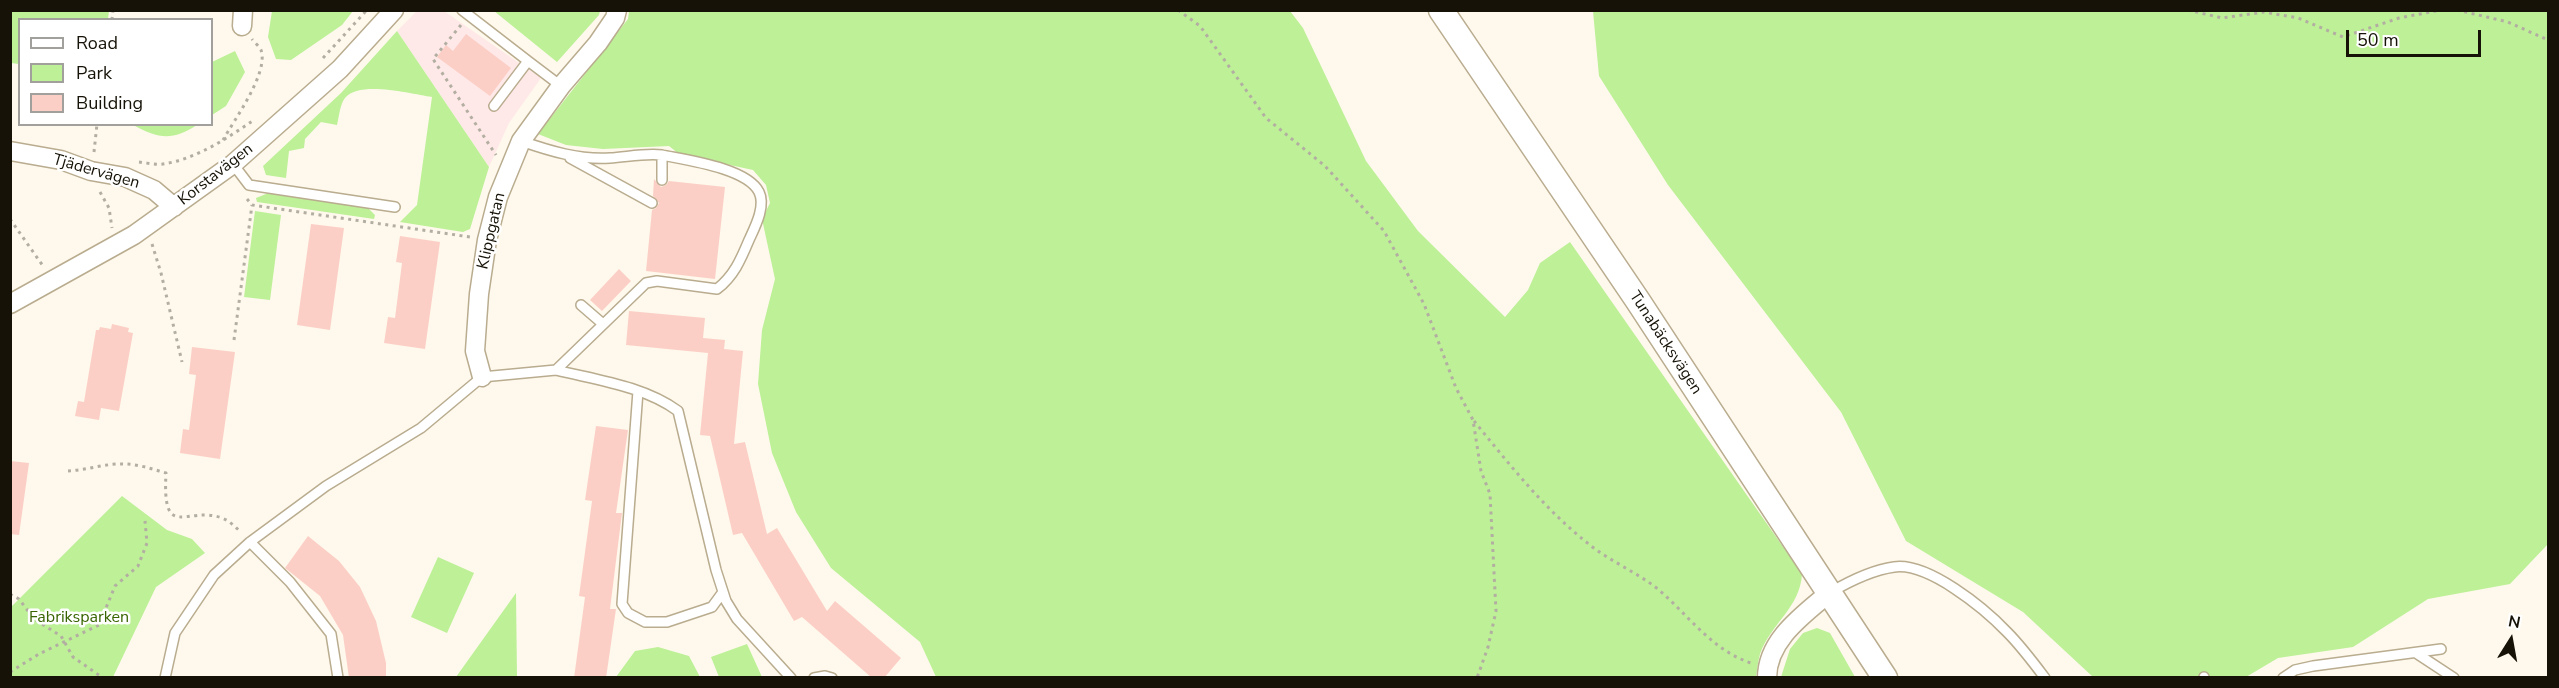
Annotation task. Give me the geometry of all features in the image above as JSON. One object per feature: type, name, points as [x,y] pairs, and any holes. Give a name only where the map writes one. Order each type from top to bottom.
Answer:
[{"type":"street","name":"Korstavägen","points":[[10,304],[134,235],[233,164],[339,69],[394,10]]},
{"type":"street","name":"Klippgatan","points":[[482,377],[475,351],[479,294],[498,197],[521,141],[561,86],[598,43],[615,18],[617,10]]},
{"type":"street","name":"Tunabäcksvägen","points":[[1441,10],[1638,301],[1885,678]]},
{"type":"street","name":"Tjädervägen","points":[[10,151],[61,160],[91,171],[125,177],[154,190],[174,207]]},
{"type":"street","points":[[1767,673],[1777,644],[1794,623],[1829,593]]},
{"type":"lane","points":[[465,13],[561,86]]},
{"type":"lane","points":[[494,106],[528,61]]},
{"type":"lane","points":[[521,141],[565,155],[652,203]]},
{"type":"lane","points":[[556,370],[646,283],[657,281],[717,289],[729,280],[758,221],[760,193],[749,180],[728,171],[678,158],[653,154],[608,159],[565,155]]},
{"type":"lane","points":[[662,155],[662,180]]},
{"type":"lane","points":[[233,164],[249,185],[395,207]]},
{"type":"lane","points":[[580,305],[603,324]]},
{"type":"lane","points":[[165,678],[174,633],[214,575],[250,542],[326,486],[421,428],[482,377],[556,370],[638,391],[663,400],[678,411],[713,560],[723,592],[737,619],[793,677]]},
{"type":"lane","points":[[638,391],[622,604],[628,613],[645,622],[666,622],[712,607],[723,592]]},
{"type":"lane","points":[[250,542],[290,582],[331,634],[338,678]]},
{"type":"lane","points":[[1829,593],[1851,581],[1895,566],[1915,568],[1936,577],[2006,631],[2045,678]]},
{"type":"lane","points":[[2283,678],[2295,670],[2313,666],[2441,649]]},
{"type":"lane","points":[[2416,653],[2454,678]]},
{"type":"lane","points":[[814,678],[825,676],[832,678]]},
{"type":"path","points":[[321,60],[367,10]]},
{"type":"path","points":[[1178,10],[1200,26],[1266,118],[1325,166],[1384,231],[1424,304],[1456,388],[1473,420],[1535,495],[1583,540],[1644,578],[1726,651],[1767,673]]},
{"type":"path","points":[[2188,10],[2222,18],[2264,12],[2298,18],[2343,37],[2399,18],[2441,10]]},
{"type":"path","points":[[2457,10],[2508,22],[2548,40]]},
{"type":"path","points":[[465,13],[434,58],[498,160]]},
{"type":"path","points":[[222,141],[257,81],[261,62],[261,50],[243,18]]},
{"type":"path","points":[[139,162],[162,165],[222,141],[257,117]]},
{"type":"path","points":[[98,126],[90,184],[101,192],[109,208],[112,224],[110,233]]},
{"type":"path","points":[[234,340],[252,205],[488,240]]},
{"type":"path","points":[[10,219],[51,280]]},
{"type":"path","points":[[153,246],[182,362]]},
{"type":"path","points":[[1473,420],[1481,471],[1490,494],[1496,611],[1488,646],[1477,678]]},
{"type":"path","points":[[68,471],[123,464],[166,473],[166,506],[172,513],[180,518],[216,517],[232,524]]},
{"type":"path","points":[[10,672],[21,668],[39,654],[99,625],[115,586],[138,566],[147,543],[145,521]]},
{"type":"path","points":[[10,594],[19,599],[34,620],[62,636],[73,657],[103,678]]},
{"type":"shaded area","points":[[417,11],[444,11],[541,78],[509,123],[489,167],[397,31]]},
{"type":"green space","points":[[11,10],[109,10],[108,18],[18,18],[18,64],[11,63]]},
{"type":"green space","points":[[272,10],[353,11],[342,25],[291,60],[276,59],[268,37]]},
{"type":"green space","points":[[494,11],[600,11],[599,15],[557,62]]},
{"type":"green space","points":[[629,11],[1290,11],[1303,28],[1366,161],[1418,231],[1505,317],[1528,290],[1540,263],[1570,242],[1802,574],[1800,586],[1791,606],[1771,633],[1760,654],[1756,677],[936,677],[920,642],[831,568],[796,512],[772,453],[758,384],[762,330],[775,279],[762,219],[770,203],[766,185],[753,170],[679,154],[669,146],[603,149],[566,145],[538,134],[628,19]]},
{"type":"green space","points":[[1593,11],[2548,11],[2548,544],[2510,584],[2428,599],[2353,647],[2278,658],[2246,677],[2093,677],[2023,612],[1906,541],[1841,412],[1668,185],[1599,76]]},
{"type":"green space","points":[[397,31],[489,167],[470,229],[463,232],[400,222],[417,205],[432,97],[373,89],[352,93],[343,101],[337,125],[321,122],[305,139],[304,148],[289,151],[286,178],[266,175],[263,166],[341,93]]},
{"type":"green space","points":[[235,51],[245,72],[226,106],[213,114],[213,62]]},
{"type":"green space","points":[[135,126],[195,126],[173,136],[150,133]]},
{"type":"green space","points":[[271,192],[368,208],[375,215],[374,219],[257,202],[256,198]]},
{"type":"green space","points":[[255,211],[281,215],[270,300],[244,297]]},
{"type":"green space","name":"Fabriksparken","points":[[122,496],[167,530],[192,539],[205,553],[156,587],[113,677],[11,677],[11,607]]},
{"type":"green space","points":[[438,557],[474,573],[447,633],[411,617]]},
{"type":"green space","points":[[516,593],[517,677],[456,677]]},
{"type":"green space","points":[[1817,628],[1830,633],[1855,677],[1781,677],[1790,649],[1803,633]]},
{"type":"green space","points":[[747,644],[762,677],[719,677],[711,657]]},
{"type":"green space","points":[[658,647],[689,656],[700,677],[616,677],[635,651]]},
{"type":"building","points":[[466,34],[511,68],[490,96],[437,57],[446,45],[453,51]]},
{"type":"building","points":[[654,179],[661,187],[669,181],[725,187],[715,279],[646,271],[652,210],[659,203],[653,196]]},
{"type":"building","points":[[311,224],[344,228],[330,330],[297,325]]},
{"type":"building","points":[[400,236],[440,242],[425,349],[384,343],[388,317],[395,318],[402,263],[396,262]]},
{"type":"building","points":[[619,269],[631,281],[602,311],[590,300]]},
{"type":"building","points":[[629,311],[705,318],[703,338],[725,340],[724,349],[743,351],[734,444],[745,442],[767,534],[777,528],[827,611],[835,601],[901,658],[884,678],[872,678],[802,617],[794,621],[742,533],[733,535],[710,436],[700,435],[708,353],[626,345]]},
{"type":"building","points":[[112,324],[129,328],[128,332],[133,333],[119,411],[101,408],[99,420],[75,416],[78,401],[84,402],[96,330],[100,327],[111,329]]},
{"type":"building","points":[[192,347],[235,352],[220,459],[180,453],[183,429],[189,430],[196,375],[189,374]]},
{"type":"building","points":[[596,426],[628,430],[616,513],[622,513],[610,609],[616,609],[606,678],[574,678],[585,597],[579,596],[592,501],[585,500]]},
{"type":"building","points":[[10,461],[29,463],[19,535],[10,534]]},
{"type":"building","points":[[308,536],[339,561],[360,587],[376,621],[386,663],[386,678],[349,678],[343,635],[320,596],[285,568]]}]
